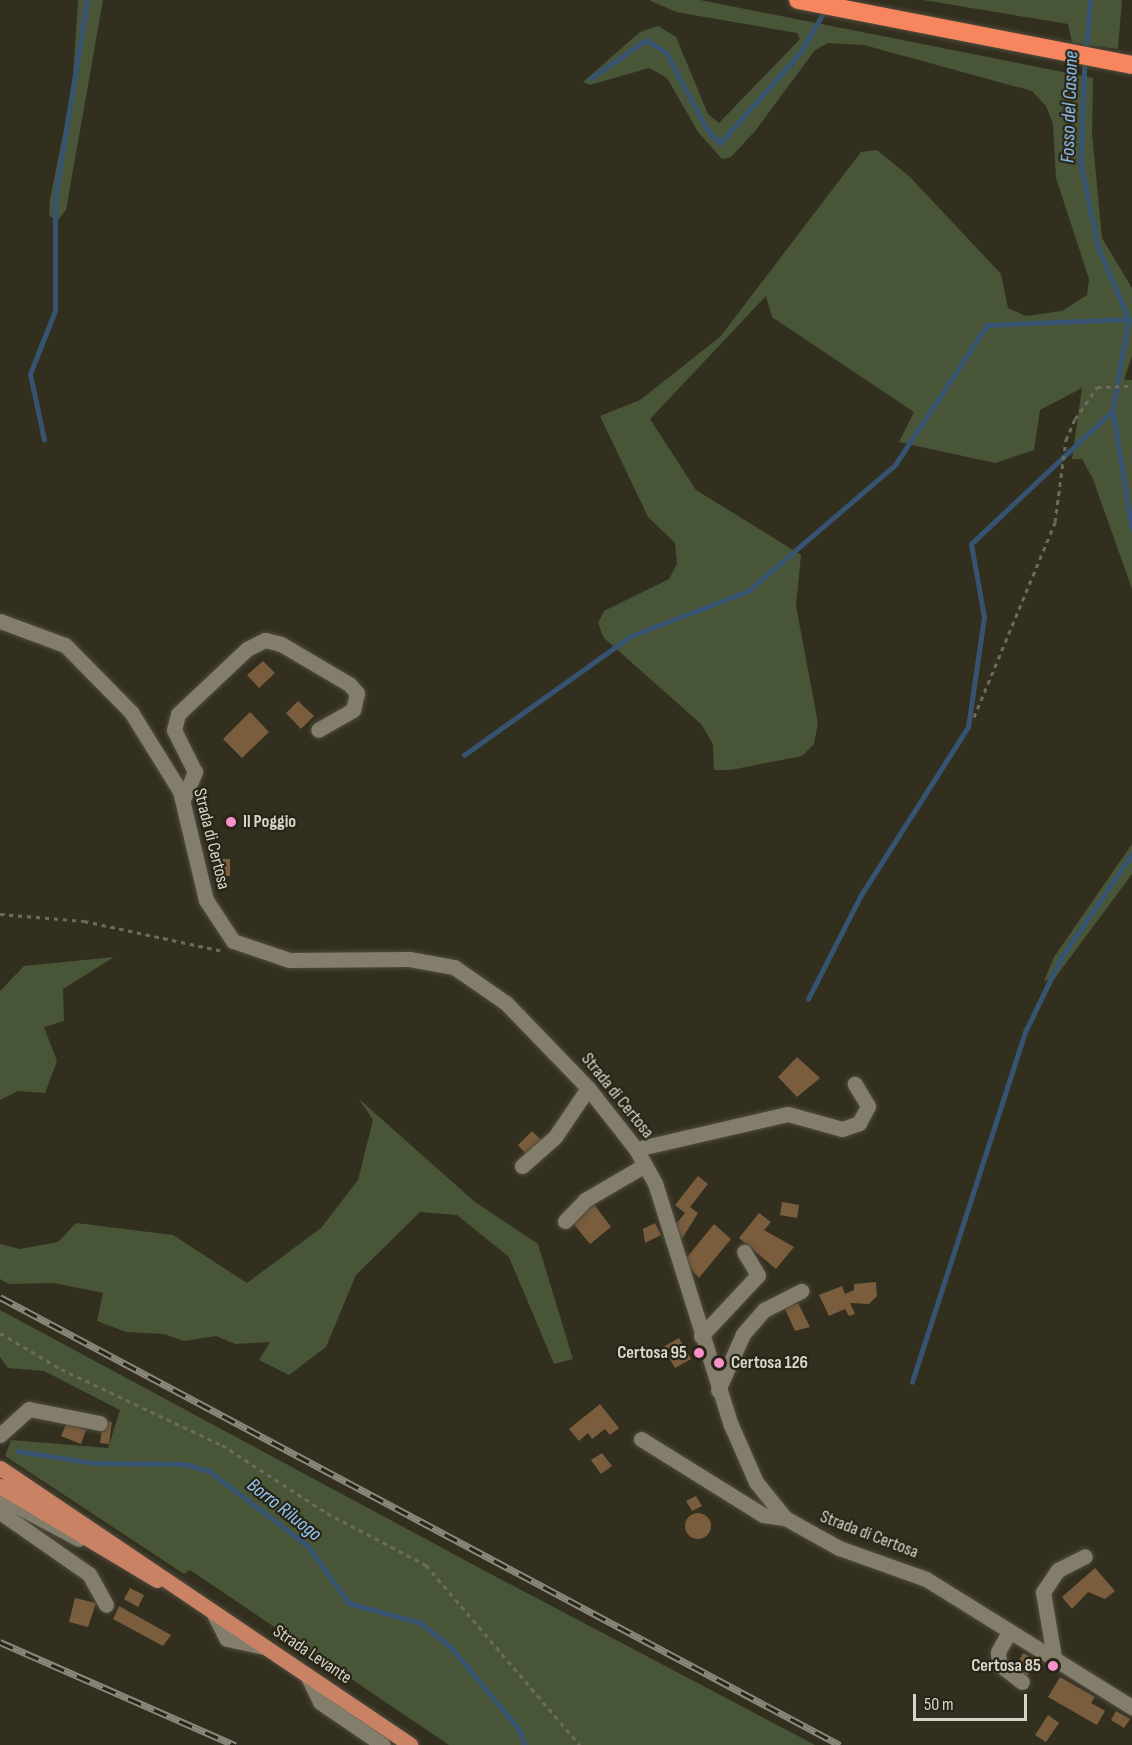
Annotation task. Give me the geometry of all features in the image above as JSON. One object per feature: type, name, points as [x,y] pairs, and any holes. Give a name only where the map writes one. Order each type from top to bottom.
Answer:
[{"type":"highway","points":[[798,0],[1132,65]]},
{"type":"main road","name":"Strada Levante","points":[[0,1468],[410,1745]]},
{"type":"main road","name":"Strada Levante","points":[[0,1486],[82,1540],[192,1598]]},
{"type":"street","name":"Strada di Certosa","points":[[0,621],[56,639],[84,659],[131,712],[183,799],[212,914],[233,941],[253,952],[304,962],[409,959],[454,968],[506,1003],[588,1088],[636,1149],[662,1201],[718,1390],[756,1482],[785,1518],[839,1548],[926,1579],[1132,1707]]},
{"type":"street","points":[[183,799],[195,772],[174,730],[178,714],[247,650],[265,640],[281,644],[349,684],[357,693],[353,710],[318,730]]},
{"type":"street","points":[[636,1149],[788,1114],[842,1129],[859,1123],[868,1106],[855,1084]]},
{"type":"street","points":[[522,1166],[555,1137],[588,1088]]},
{"type":"street","points":[[565,1221],[585,1200],[645,1165]]},
{"type":"street","points":[[701,1336],[758,1275],[744,1252]]},
{"type":"street","points":[[718,1390],[742,1334],[764,1310],[801,1291]]},
{"type":"street","points":[[1,1432],[29,1408],[100,1423]]},
{"type":"street","points":[[641,1439],[763,1515],[785,1518]]},
{"type":"street","points":[[0,1497],[82,1540]]},
{"type":"street","points":[[0,1512],[89,1574],[106,1605]]},
{"type":"street","points":[[1054,1658],[1043,1592],[1058,1569],[1086,1556]]},
{"type":"street","points":[[1009,1632],[998,1652],[999,1665],[1022,1682]]},
{"type":"street","points":[[307,1675],[320,1702],[383,1745]]},
{"type":"path","points":[[974,717],[1055,522],[1066,440],[1075,419],[1097,387],[1132,386]]},
{"type":"path","points":[[0,914],[84,921],[239,955],[253,952]]},
{"type":"path","points":[[0,1333],[62,1369],[222,1445],[327,1513],[426,1565],[580,1745]]},
{"type":"green space","points":[[78,0],[103,0],[66,210],[58,220],[49,216],[50,199],[72,90]]},
{"type":"green space","points":[[649,0],[700,0],[1093,78],[1092,133],[1102,238],[1132,288],[1132,356],[1124,380],[1132,380],[1132,589],[1093,479],[1082,459],[1072,459],[1082,388],[1040,410],[1034,450],[995,463],[899,442],[914,412],[772,317],[766,296],[650,419],[696,490],[801,555],[796,606],[818,723],[814,744],[802,756],[730,770],[714,770],[713,744],[701,724],[604,638],[598,623],[604,611],[669,579],[677,564],[675,543],[648,517],[600,416],[640,400],[720,337],[861,152],[877,150],[910,177],[1001,274],[1008,308],[1026,316],[1062,311],[1087,295],[1089,279],[1056,178],[1053,124],[1046,106],[1032,91],[864,45],[828,43],[815,50],[756,130],[731,157],[722,159],[698,132],[667,78],[649,68],[590,85],[583,82],[640,32],[658,26],[676,37],[708,114],[719,123],[800,39],[797,33],[676,12]]},
{"type":"green space","points":[[923,0],[1122,0],[1118,49],[1072,43],[1068,24]]},
{"type":"green space","points":[[1132,844],[1132,874],[1055,978],[1044,981],[1054,957]]},
{"type":"green space","points":[[114,957],[63,989],[64,1021],[44,1027],[57,1061],[45,1093],[18,1091],[0,1100],[0,991],[24,966]]},
{"type":"green space","points":[[359,1099],[475,1202],[538,1244],[573,1359],[554,1364],[509,1257],[457,1215],[420,1212],[356,1275],[326,1347],[289,1375],[259,1360],[270,1342],[235,1344],[216,1336],[184,1341],[164,1334],[126,1332],[97,1321],[103,1293],[54,1283],[9,1284],[0,1279],[0,1244],[20,1249],[58,1242],[76,1223],[173,1235],[247,1283],[321,1228],[358,1180],[373,1120]]},
{"type":"green space","points":[[0,1310],[487,1572],[815,1745],[449,1745],[190,1570],[184,1574],[5,1456],[11,1440],[108,1448],[120,1410],[44,1371],[8,1368],[0,1357]]},
{"type":"building","points":[[263,661],[275,673],[259,688],[247,675]]},
{"type":"building","points":[[298,701],[314,716],[301,729],[286,713]]},
{"type":"building","points":[[250,712],[269,732],[242,758],[223,739]]},
{"type":"building","points":[[214,859],[230,859],[230,876],[215,876]]},
{"type":"building","points":[[797,1057],[820,1078],[797,1097],[778,1077]]},
{"type":"building","points":[[532,1131],[541,1140],[526,1154],[518,1145]]},
{"type":"building","points":[[698,1176],[708,1184],[690,1207],[698,1213],[680,1242],[676,1224],[685,1213],[675,1205]]},
{"type":"building","points":[[782,1202],[799,1205],[797,1218],[780,1215]]},
{"type":"building","points":[[593,1203],[611,1227],[590,1244],[571,1221]]},
{"type":"building","points":[[759,1213],[771,1222],[764,1230],[794,1247],[776,1269],[739,1238]]},
{"type":"building","points":[[655,1223],[661,1235],[645,1243],[643,1229]]},
{"type":"building","points":[[714,1224],[731,1239],[699,1278],[684,1261]]},
{"type":"building","points":[[876,1282],[877,1296],[869,1304],[850,1303],[855,1314],[849,1316],[845,1309],[829,1316],[819,1295],[842,1286],[845,1294],[854,1290],[854,1284]]},
{"type":"building","points":[[798,1303],[810,1327],[795,1331],[785,1309]]},
{"type":"building","points":[[679,1338],[691,1359],[675,1368],[663,1347]]},
{"type":"building","points":[[600,1404],[619,1428],[610,1435],[605,1429],[592,1439],[588,1433],[579,1441],[569,1429]]},
{"type":"building","points":[[103,1421],[112,1422],[109,1444],[100,1443]]},
{"type":"building","points":[[67,1422],[86,1430],[81,1444],[61,1436]]},
{"type":"building","points":[[602,1453],[612,1466],[601,1474],[591,1460]]},
{"type":"building","points":[[696,1496],[702,1506],[692,1511],[686,1501]]},
{"type":"building","points":[[698,1513],[707,1517],[711,1526],[707,1535],[698,1539],[689,1535],[685,1526],[689,1517]]},
{"type":"building","points":[[1095,1568],[1115,1591],[1105,1599],[1088,1592],[1072,1609],[1062,1597]]},
{"type":"building","points":[[130,1588],[144,1595],[138,1607],[124,1599]]},
{"type":"building","points":[[75,1598],[96,1603],[88,1627],[69,1622]]},
{"type":"building","points":[[119,1606],[171,1635],[163,1646],[113,1619]]},
{"type":"building","points":[[1023,1653],[1036,1660],[1026,1679],[1013,1672]]},
{"type":"building","points":[[1060,1677],[1095,1697],[1091,1703],[1105,1711],[1097,1725],[1048,1697]]},
{"type":"building","points":[[1116,1711],[1130,1719],[1124,1728],[1111,1720]]},
{"type":"building","points":[[1048,1715],[1059,1723],[1046,1742],[1035,1735]]},
{"type":"waterway","points":[[44,440],[30,374],[55,311],[55,198],[87,0]]},
{"type":"waterway","name":"Fosso del Casone","points":[[1086,52],[1090,0]]},
{"type":"waterway","points":[[591,78],[646,40],[666,52],[707,129],[720,143],[800,53],[825,10]]},
{"type":"waterway","name":"Fosso del Casone","points":[[1085,60],[1081,163],[1098,246],[1129,319],[1113,410],[1132,529]]},
{"type":"waterway","points":[[464,755],[631,636],[748,591],[895,465],[987,325],[1129,319]]},
{"type":"waterway","points":[[808,999],[861,895],[968,727],[984,617],[971,544],[1113,410]]},
{"type":"waterway","points":[[912,1382],[1026,1030],[1061,958],[1132,854]]},
{"type":"waterway","name":"Borro Riluogo","points":[[18,1451],[94,1463],[185,1464],[209,1471],[308,1546],[349,1603],[421,1623],[451,1647],[520,1730],[525,1745]]},
{"type":"railway","points":[[0,1297],[840,1745]]},
{"type":"railway","points":[[0,1642],[235,1745]]},
{"type":"place","name":"Il Poggio","points":[[231,822]]},
{"type":"place","name":"Certosa 95","points":[[699,1353]]},
{"type":"place","name":"Certosa 126","points":[[719,1363]]},
{"type":"place","name":"Certosa 85","points":[[1053,1666]]}]
